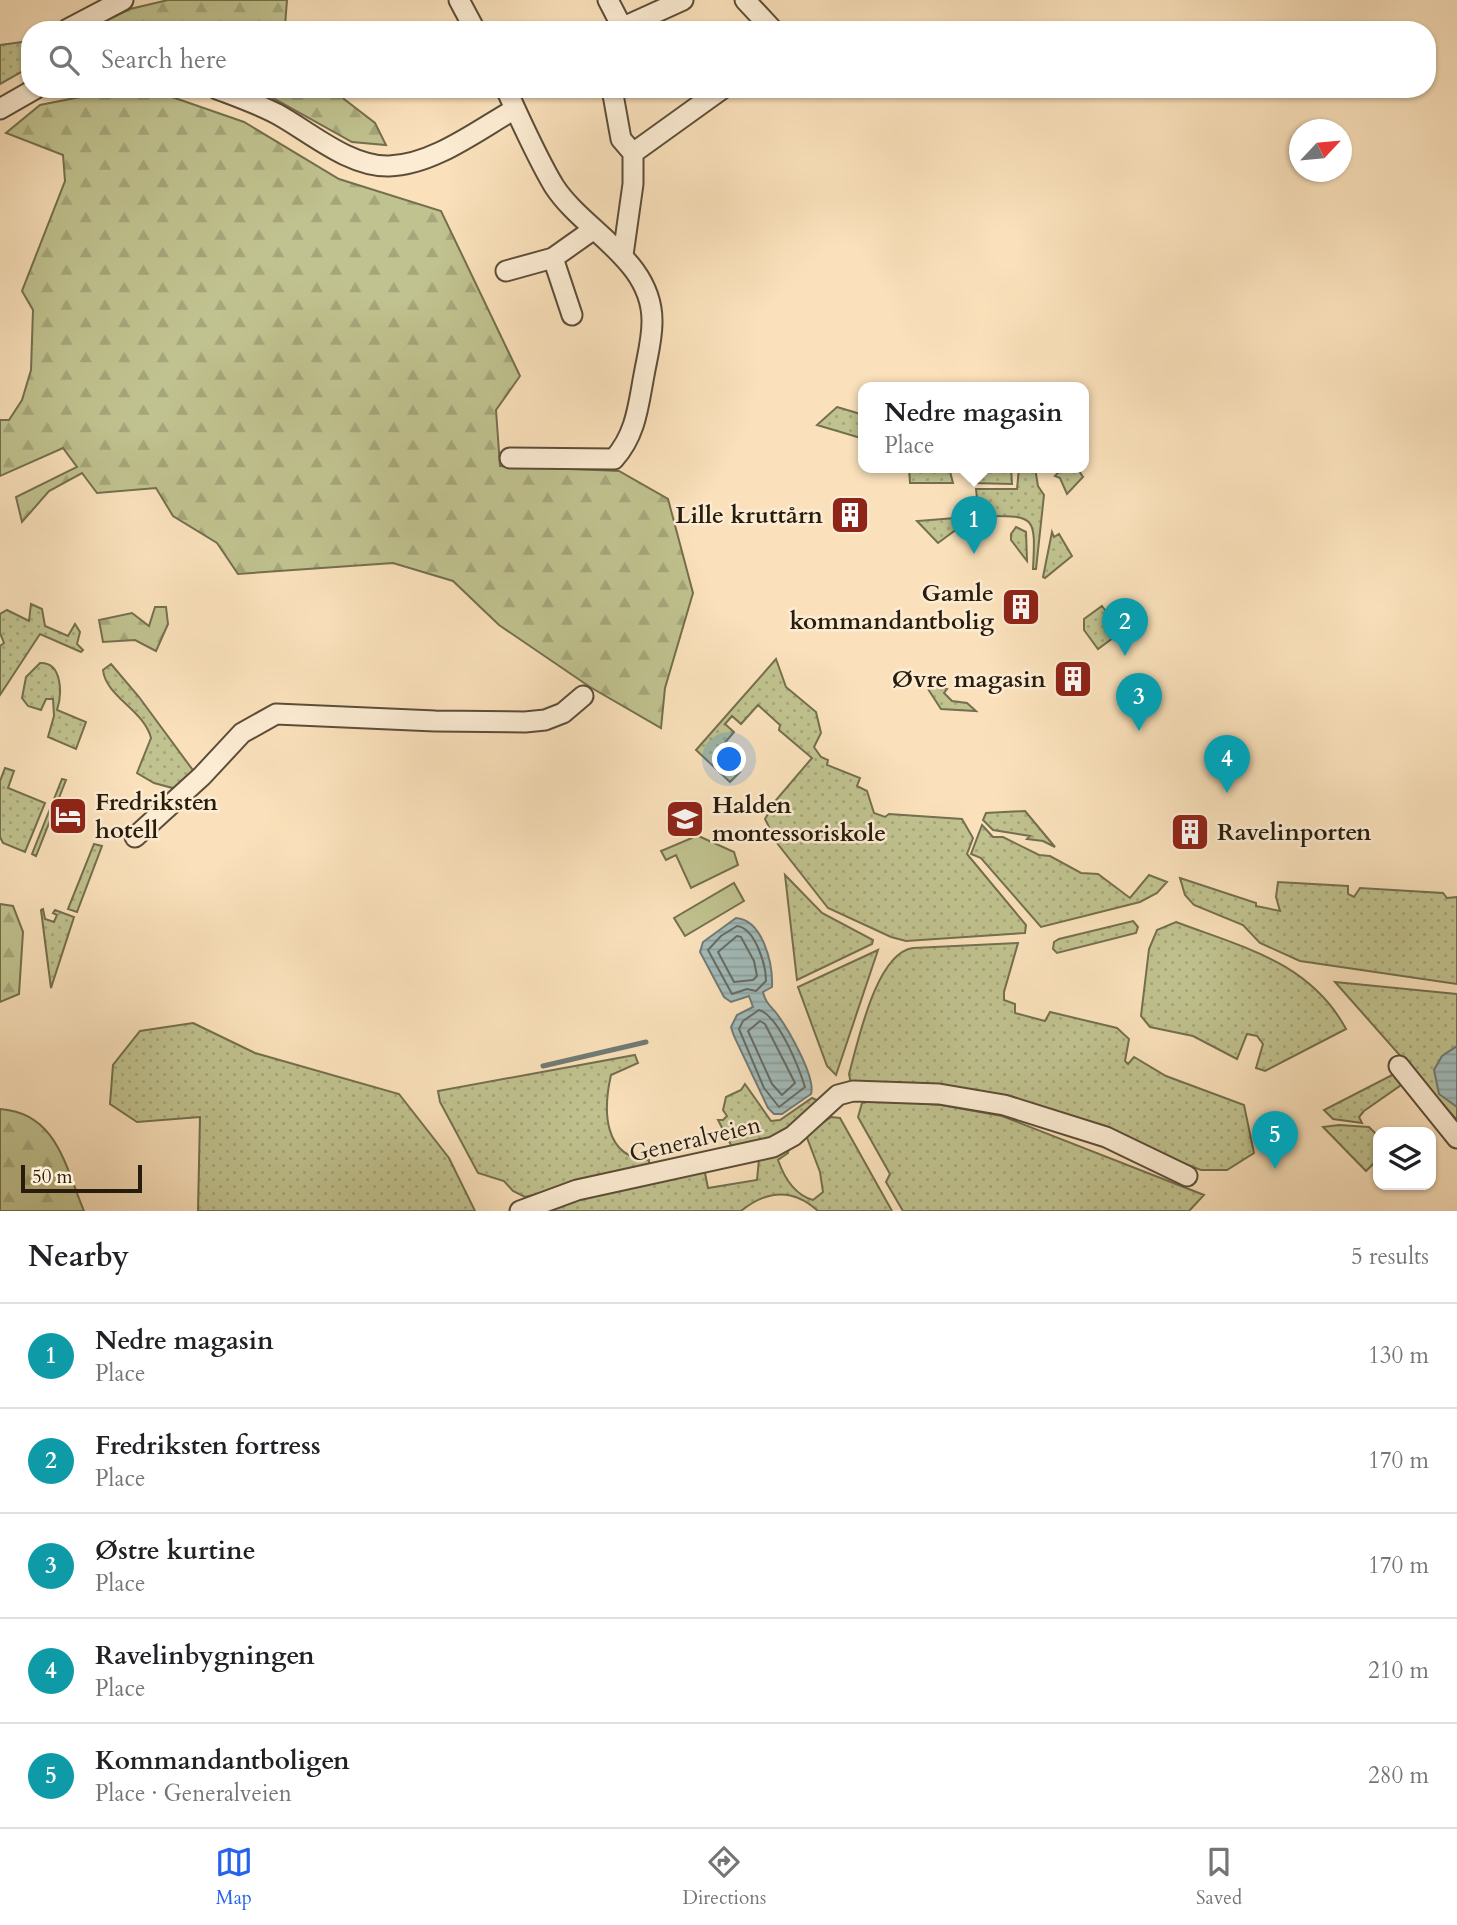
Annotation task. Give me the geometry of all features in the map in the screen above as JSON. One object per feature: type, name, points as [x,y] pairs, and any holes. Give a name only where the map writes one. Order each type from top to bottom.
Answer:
[{"type":"street","points":[[83,21],[123,0]]},
{"type":"street","points":[[459,0],[470,21]]},
{"type":"street","points":[[608,0],[617,21]]},
{"type":"street","points":[[636,21],[683,0]]},
{"type":"street","points":[[745,0],[765,21]]},
{"type":"street","points":[[0,108],[21,97]]},
{"type":"street","points":[[241,98],[365,162],[388,166],[413,161],[439,151],[515,108]]},
{"type":"street","points":[[510,98],[555,186],[638,275],[653,320],[636,422],[629,442],[614,459],[510,458]]},
{"type":"street","points":[[614,98],[621,139],[633,153],[633,184],[622,255]]},
{"type":"street","points":[[633,153],[709,98]]},
{"type":"street","points":[[506,271],[553,258],[594,229]]},
{"type":"street","points":[[553,258],[572,315]]},
{"type":"street","points":[[135,837],[202,776],[242,733],[276,714],[435,722],[525,722],[545,720],[563,713],[583,696]]},
{"type":"street","points":[[1399,1066],[1457,1138]]},
{"type":"street","name":"Generalveien","points":[[520,1211],[577,1189],[773,1147],[793,1136],[838,1095],[853,1091],[939,1094],[1004,1105],[1106,1137],[1187,1176]]},
{"type":"green space","points":[[168,0],[287,0],[285,21],[105,21],[130,9]]},
{"type":"green space","points":[[21,42],[21,72],[0,84],[0,45]]},
{"type":"green space","points":[[75,98],[175,98],[244,122],[339,179],[441,211],[520,376],[496,410],[500,466],[619,471],[668,499],[693,593],[665,688],[661,728],[590,687],[499,625],[453,581],[393,563],[238,574],[217,543],[173,516],[156,488],[97,493],[82,473],[49,491],[22,522],[16,497],[77,467],[63,448],[0,476],[0,420],[9,420],[22,400],[31,370],[33,310],[22,291],[65,181],[63,155],[6,133],[40,105]]},
{"type":"green space","points":[[273,98],[343,98],[375,123],[386,145],[352,142]]},
{"type":"green space","points":[[837,407],[858,413],[858,437],[817,425]]},
{"type":"green space","points":[[909,473],[950,473],[953,483],[910,483]]},
{"type":"green space","points":[[968,473],[1011,473],[1012,484],[971,483]]},
{"type":"green space","points":[[1019,473],[1036,473],[1038,486],[1044,495],[1036,569],[1033,569],[1034,537],[1028,521],[1011,516],[979,516],[976,489],[1017,489]]},
{"type":"green space","points":[[1058,473],[1080,473],[1083,477],[1067,494],[1060,478],[1055,476]]},
{"type":"green space","points":[[955,518],[961,526],[938,543],[917,521]]},
{"type":"green space","points":[[1016,527],[1026,532],[1027,561],[1011,540],[1011,534]]},
{"type":"green space","points":[[1052,532],[1054,537],[1059,534],[1072,556],[1045,578],[1043,577]]},
{"type":"green space","points":[[31,604],[42,609],[45,626],[68,636],[75,624],[80,632],[77,644],[83,650],[81,652],[40,634],[0,695],[0,646],[4,643],[0,633],[0,614],[7,610],[29,621]]},
{"type":"green space","points":[[1102,606],[1121,632],[1098,649],[1084,630],[1084,619]]},
{"type":"green space","points":[[155,607],[166,607],[168,624],[156,651],[135,640],[103,642],[99,620],[132,613],[149,626]]},
{"type":"green space","points":[[776,659],[786,687],[816,712],[821,733],[814,747],[821,757],[828,760],[827,765],[860,778],[857,786],[867,791],[874,813],[885,817],[889,814],[962,819],[973,838],[967,854],[1026,925],[1025,933],[906,941],[891,937],[828,908],[777,843],[765,819],[776,800],[812,758],[779,730],[780,725],[758,705],[741,724],[732,716],[725,724],[734,732],[717,752],[740,772],[730,782],[696,750]]},
{"type":"green space","points":[[40,663],[48,664],[57,673],[60,696],[57,710],[86,722],[76,749],[48,737],[54,716],[53,699],[46,699],[41,710],[28,706],[22,698],[26,677]]},
{"type":"green space","points":[[111,664],[195,773],[180,790],[154,783],[137,773],[151,738],[141,719],[106,680],[103,670]]},
{"type":"green space","points":[[928,684],[947,689],[944,693],[952,701],[967,703],[976,711],[941,709],[926,686]]},
{"type":"green space","points":[[5,768],[14,771],[8,788],[45,803],[25,852],[3,843],[0,837],[0,781]]},
{"type":"green space","points":[[62,779],[66,780],[36,856],[32,854]]},
{"type":"green space","points":[[1025,811],[1055,847],[1043,841],[1027,839],[1030,836],[993,830],[983,820],[986,813]]},
{"type":"green space","points":[[982,825],[993,837],[1003,837],[1039,855],[1050,856],[1081,873],[1098,874],[1130,898],[1149,875],[1167,882],[1157,893],[1140,902],[1041,927],[981,858],[971,854]]},
{"type":"green space","points":[[694,834],[734,852],[738,865],[691,888],[676,855],[666,860],[661,851],[692,838]]},
{"type":"green space","points":[[94,844],[102,846],[77,912],[68,909]]},
{"type":"green space","points":[[785,875],[822,913],[873,940],[872,944],[797,980]]},
{"type":"green space","points":[[1180,878],[1256,903],[1256,906],[1280,911],[1276,897],[1278,882],[1348,886],[1348,894],[1354,897],[1360,888],[1443,893],[1447,898],[1457,897],[1457,984],[1300,961],[1260,943],[1243,925],[1194,905],[1185,895]]},
{"type":"green space","points":[[734,883],[744,901],[685,936],[674,918]]},
{"type":"green space","points":[[0,904],[13,906],[23,932],[19,994],[0,1002]]},
{"type":"green space","points":[[43,909],[45,919],[54,922],[57,915],[53,913],[55,910],[74,917],[51,988],[41,910]]},
{"type":"green space","points":[[1133,921],[1138,927],[1136,933],[1057,953],[1053,949],[1054,942],[1059,939]]},
{"type":"green space","points":[[1176,922],[1249,949],[1294,972],[1331,1006],[1346,1029],[1265,1071],[1256,1068],[1263,1044],[1257,1036],[1247,1034],[1237,1059],[1193,1036],[1150,1027],[1141,1016],[1149,949],[1157,930]]},
{"type":"green space","points":[[1018,943],[1004,992],[1004,1000],[1015,1004],[1015,1013],[1045,1021],[1050,1012],[1117,1028],[1129,1039],[1125,1061],[1128,1064],[1134,1057],[1166,1076],[1244,1105],[1254,1153],[1227,1170],[1201,1170],[1081,1125],[851,1084],[849,1074],[870,1001],[889,965],[900,954],[913,948]]},
{"type":"green space","points":[[878,950],[836,1075],[827,1066],[798,987]]},
{"type":"green space","points":[[1335,982],[1457,994],[1457,1120]]},
{"type":"green space","points":[[193,1023],[255,1053],[399,1094],[449,1158],[475,1211],[198,1211],[200,1117],[137,1122],[110,1104],[113,1065],[140,1031]]},
{"type":"green space","points":[[635,1055],[638,1063],[611,1075],[607,1117],[615,1141],[623,1151],[649,1160],[649,1166],[525,1197],[513,1191],[504,1181],[478,1173],[440,1102],[438,1091]]},
{"type":"green space","points":[[1396,1073],[1404,1083],[1364,1111],[1359,1117],[1362,1123],[1333,1119],[1324,1110]]},
{"type":"green space","points":[[745,1084],[771,1121],[780,1120],[812,1098],[819,1101],[780,1134],[733,1149],[718,1120],[727,1116],[723,1110],[726,1097],[741,1090]]},
{"type":"green space","points":[[875,1100],[941,1105],[1002,1116],[1204,1195],[1189,1211],[903,1211],[886,1182],[890,1174],[858,1117],[862,1103]]},
{"type":"green space","points":[[0,1109],[34,1120],[47,1131],[64,1160],[84,1211],[0,1211]]},
{"type":"green space","points":[[831,1117],[840,1118],[892,1211],[818,1211],[799,1198],[780,1194],[760,1199],[741,1211],[532,1211],[551,1203],[699,1170],[705,1173],[708,1188],[757,1180],[759,1159],[789,1147],[788,1153],[778,1160],[780,1166],[796,1190],[813,1200],[823,1192],[820,1172],[806,1135]]},
{"type":"green space","points":[[1323,1127],[1369,1127],[1373,1131],[1373,1164],[1366,1171]]},
{"type":"water","points":[[736,918],[753,926],[760,935],[771,967],[772,987],[763,992],[764,996],[794,1041],[809,1076],[811,1094],[782,1114],[774,1114],[768,1108],[731,1027],[737,1015],[753,1007],[749,996],[731,1002],[724,997],[700,952],[703,942]]},
{"type":"water","points":[[1457,1046],[1457,1107],[1439,1094],[1434,1070],[1442,1056]]},
{"type":"waterway","points":[[543,1066],[646,1042]]},
{"type":"place","name":"Lille kruttårn","points":[[850,515]]},
{"type":"place","name":"Nedre magasin","points":[[974,554]]},
{"type":"place","name":"Gamle kommandantbolig","points":[[1021,607]]},
{"type":"place","name":"Fredriksten fortress","points":[[1125,656]]},
{"type":"place","name":"Øvre magasin","points":[[1073,679]]},
{"type":"place","name":"Østre kurtine","points":[[1139,731]]},
{"type":"place","name":"Ravelinbygningen","points":[[1227,793]]},
{"type":"place","name":"Fredriksten hotell","points":[[68,816]]},
{"type":"place","name":"Halden montessoriskole","points":[[685,819]]},
{"type":"place","name":"Ravelinporten","points":[[1190,832]]},
{"type":"place","name":"Kommandantboligen","points":[[1275,1169]]}]
